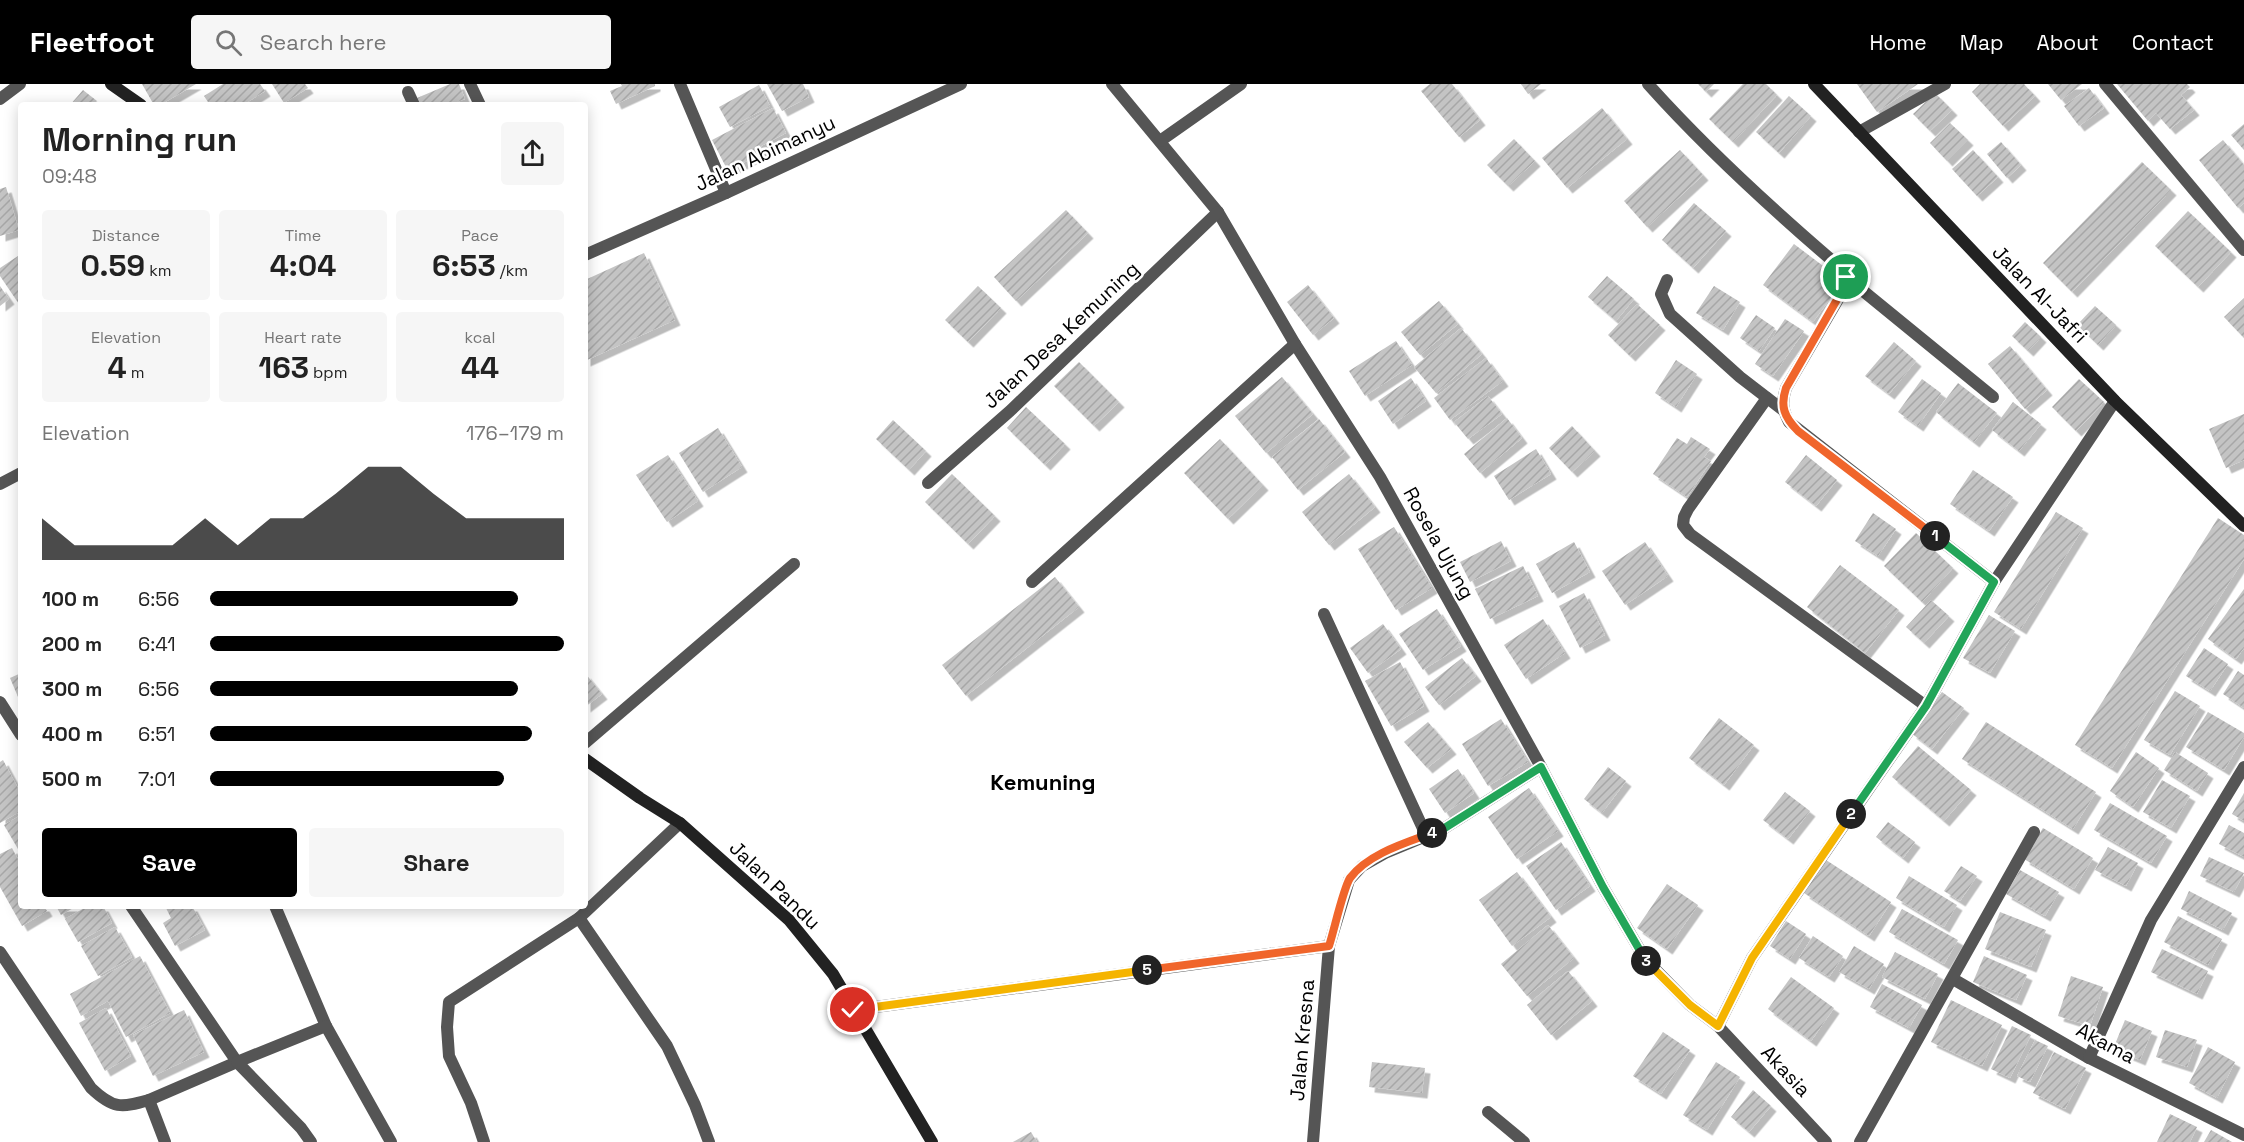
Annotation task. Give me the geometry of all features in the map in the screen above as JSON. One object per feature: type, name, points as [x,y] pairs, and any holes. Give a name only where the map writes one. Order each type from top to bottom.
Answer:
[{"type":"street","points":[[0,99],[20,84]]},
{"type":"street","points":[[111,84],[137,102]]},
{"type":"street","points":[[471,84],[479,102]]},
{"type":"street","points":[[680,84],[726,193]]},
{"type":"street","name":"Jalan Abimanyu","points":[[588,254],[726,193],[961,84]]},
{"type":"street","name":"Rosela Ujung","points":[[1112,84],[1218,212],[1295,344],[1380,477],[1541,767],[1603,887],[1645,959],[1690,1005],[1718,1026]]},
{"type":"street","points":[[1160,141],[1241,84]]},
{"type":"street","points":[[1648,84],[1683,123],[1792,226],[1842,269],[1846,277],[1993,397]]},
{"type":"street","name":"Jalan Al-Jafri","points":[[1814,84],[2115,401],[2244,526]]},
{"type":"street","points":[[1859,132],[1945,84]]},
{"type":"street","points":[[2105,84],[2244,250]]},
{"type":"street","points":[[408,92],[413,102]]},
{"type":"street","name":"Jalan Desa Kemuning","points":[[928,483],[1010,411],[1218,212]]},
{"type":"street","points":[[1846,277],[1846,284],[1786,388],[1782,400],[1783,410],[1789,422],[1798,431],[1994,582]]},
{"type":"street","points":[[1667,280],[1661,294],[1670,314],[1740,377],[1783,410]]},
{"type":"street","points":[[1032,582],[1295,344]]},
{"type":"street","points":[[1767,398],[1688,509],[1683,525],[1690,534],[1926,706]]},
{"type":"street","points":[[1718,1026],[1752,958],[1926,706],[1994,582],[2115,401]]},
{"type":"street","points":[[0,484],[18,474]]},
{"type":"street","points":[[588,740],[794,564]]},
{"type":"street","points":[[1324,614],[1426,835]]},
{"type":"street","points":[[0,702],[18,730]]},
{"type":"street","name":"Jalan Pandu","points":[[588,761],[680,823],[789,920],[833,974],[932,1142]]},
{"type":"street","name":"Jalan Kresna","points":[[1313,1142],[1329,946],[1349,880],[1362,866],[1385,853],[1443,829],[1541,767]]},
{"type":"street","points":[[2089,1058],[2151,920],[2244,767]]},
{"type":"street","points":[[484,1142],[471,1102],[449,1056],[447,1028],[449,1002],[579,918],[680,823]]},
{"type":"street","points":[[1860,1142],[2034,831]]},
{"type":"street","points":[[132,909],[237,1062],[301,1128],[311,1142]]},
{"type":"street","points":[[276,909],[326,1026],[391,1142]]},
{"type":"street","points":[[579,918],[667,1046],[695,1105],[709,1142]]},
{"type":"street","points":[[853,1010],[1329,946]]},
{"type":"street","points":[[0,952],[85,1079],[104,1101],[115,1105],[126,1106],[149,1100],[326,1026]]},
{"type":"street","name":"Akama","points":[[1953,979],[2089,1058],[2244,1135]]},
{"type":"street","name":"Akasia","points":[[1718,1026],[1823,1141]]},
{"type":"street","points":[[149,1100],[165,1142]]},
{"type":"street","points":[[1488,1112],[1524,1142]]},
{"type":"building","points":[[142,84],[196,84],[165,102],[152,102]]},
{"type":"building","points":[[223,84],[260,84],[265,91],[248,102],[208,102],[204,96]]},
{"type":"building","points":[[272,84],[305,84],[308,88],[286,102]]},
{"type":"building","points":[[450,84],[459,84],[465,99],[457,102],[419,102],[417,98]]},
{"type":"building","points":[[621,84],[655,84],[655,86],[616,104],[610,91],[622,86]]},
{"type":"building","points":[[767,84],[803,84],[809,97],[782,111]]},
{"type":"building","points":[[1430,84],[1452,84],[1480,120],[1459,137],[1421,91]]},
{"type":"building","points":[[1521,84],[1541,84],[1528,94]]},
{"type":"building","points":[[1698,84],[1714,84],[1706,92]]},
{"type":"building","points":[[1743,84],[1766,84],[1777,95],[1733,142],[1709,119]]},
{"type":"building","points":[[1857,84],[1918,84],[1877,112]]},
{"type":"building","points":[[1980,84],[2024,84],[2035,96],[2003,126],[1972,92]]},
{"type":"building","points":[[2048,84],[2082,84],[2061,100]]},
{"type":"building","points":[[2117,84],[2187,84],[2190,87],[2181,95],[2194,110],[2170,129],[2156,113],[2148,121]]},
{"type":"building","points":[[759,85],[770,106],[730,127],[719,107]]},
{"type":"building","points":[[2089,88],[2104,108],[2079,126],[2064,106]]},
{"type":"building","points":[[83,90],[97,101],[96,102],[73,102]]},
{"type":"building","points":[[1935,93],[1952,110],[1930,131],[1913,114]]},
{"type":"building","points":[[1789,96],[1811,116],[1779,153],[1756,132]]},
{"type":"building","points":[[773,108],[786,133],[761,146],[764,152],[728,171],[712,140]]},
{"type":"building","points":[[1602,108],[1627,139],[1567,188],[1542,158]]},
{"type":"building","points":[[1950,123],[1968,140],[1947,161],[1930,143]]},
{"type":"building","points":[[2244,124],[2244,150],[2231,135]]},
{"type":"building","points":[[1514,139],[1535,161],[1508,186],[1487,165]]},
{"type":"building","points":[[2223,140],[2244,165],[2244,203],[2238,208],[2199,160]]},
{"type":"building","points":[[2001,142],[2021,165],[2007,178],[1987,154]]},
{"type":"building","points":[[1680,150],[1703,175],[1647,227],[1624,201]]},
{"type":"building","points":[[1973,150],[1998,177],[1977,196],[1952,169]]},
{"type":"building","points":[[2142,162],[2171,190],[2072,292],[2043,263]]},
{"type":"building","points":[[6,187],[18,230],[0,236],[0,189]]},
{"type":"building","points":[[1694,203],[1726,231],[1693,268],[1662,240]]},
{"type":"building","points":[[1066,210],[1088,233],[1016,301],[994,277]]},
{"type":"building","points":[[2188,211],[2231,252],[2198,287],[2155,246]]},
{"type":"building","points":[[1794,244],[1843,281],[1813,322],[1763,285]]},
{"type":"building","points":[[644,253],[675,320],[588,360],[588,279]]},
{"type":"building","points":[[18,256],[18,303],[0,276],[0,268]]},
{"type":"building","points":[[1607,276],[1634,299],[1616,321],[1588,297]]},
{"type":"building","points":[[1308,285],[1334,318],[1313,335],[1287,302]]},
{"type":"building","points":[[0,286],[9,299],[0,306]]},
{"type":"building","points":[[978,286],[1001,308],[968,342],[945,320]]},
{"type":"building","points":[[1714,286],[1740,302],[1723,330],[1696,313]]},
{"type":"building","points":[[2244,298],[2244,338],[2224,317]]},
{"type":"building","points":[[1439,301],[1458,324],[1420,355],[1401,332]]},
{"type":"building","points":[[1637,304],[1660,325],[1630,356],[1608,335]]},
{"type":"building","points":[[2095,306],[2116,325],[2098,345],[2077,325]]},
{"type":"building","points":[[1756,315],[1775,328],[1759,351],[1740,338]]},
{"type":"building","points":[[1785,319],[1804,331],[1773,376],[1755,364]]},
{"type":"building","points":[[2025,322],[2041,337],[2028,351],[2012,336]]},
{"type":"building","points":[[1461,328],[1482,354],[1436,393],[1414,367]]},
{"type":"building","points":[[1396,341],[1412,365],[1365,396],[1349,371]]},
{"type":"building","points":[[1894,342],[1916,361],[1889,394],[1865,376]]},
{"type":"building","points":[[2010,346],[2047,390],[2025,409],[1988,364]]},
{"type":"building","points":[[1486,358],[1503,381],[1450,420],[1434,398]]},
{"type":"building","points":[[1676,360],[1697,374],[1676,407],[1655,393]]},
{"type":"building","points":[[1079,362],[1119,402],[1094,426],[1054,386]]},
{"type":"building","points":[[1282,377],[1313,414],[1266,453],[1235,416]]},
{"type":"building","points":[[1411,378],[1426,401],[1393,424],[1378,401]]},
{"type":"building","points":[[1922,379],[1941,393],[1918,426],[1898,412]]},
{"type":"building","points":[[2079,379],[2104,402],[2076,431],[2052,407]]},
{"type":"building","points":[[1958,383],[1997,413],[1974,442],[1936,412]]},
{"type":"building","points":[[1488,396],[1502,414],[1468,439],[1454,422]]},
{"type":"building","points":[[2013,402],[2041,424],[2019,451],[1992,430]]},
{"type":"building","points":[[1026,407],[1065,444],[1045,465],[1007,428]]},
{"type":"building","points":[[2244,414],[2244,460],[2226,468],[2209,429]]},
{"type":"building","points":[[1507,418],[1522,438],[1480,473],[1464,454]]},
{"type":"building","points":[[1319,419],[1345,452],[1298,490],[1272,457]]},
{"type":"building","points":[[893,420],[926,451],[909,470],[876,439]]},
{"type":"building","points":[[1572,426],[1595,451],[1572,472],[1549,448]]},
{"type":"building","points":[[718,428],[742,467],[703,492],[679,453]]},
{"type":"building","points":[[1691,437],[1710,449],[1704,457],[1711,461],[1687,497],[1653,474],[1677,438],[1687,444]]},
{"type":"building","points":[[1220,439],[1263,485],[1228,519],[1184,473]]},
{"type":"building","points":[[1536,449],[1551,474],[1509,500],[1494,476]]},
{"type":"building","points":[[668,455],[698,501],[667,522],[636,475]]},
{"type":"building","points":[[1806,455],[1837,480],[1816,506],[1785,482]]},
{"type":"building","points":[[1973,470],[2013,497],[1989,531],[1950,504]]},
{"type":"building","points":[[952,474],[995,516],[968,544],[925,502]]},
{"type":"building","points":[[1349,474],[1375,507],[1329,545],[1302,512]]},
{"type":"building","points":[[2056,512],[2083,528],[2021,629],[1994,612]]},
{"type":"building","points":[[1873,513],[1896,529],[1878,556],[1855,541]]},
{"type":"building","points":[[2218,518],[2244,535],[2244,559],[2112,768],[2075,745]]},
{"type":"building","points":[[1394,527],[1432,588],[1396,610],[1358,549]]},
{"type":"building","points":[[1916,533],[1953,568],[1922,602],[1884,566]]},
{"type":"building","points":[[1501,541],[1511,561],[1470,582],[1460,562]]},
{"type":"building","points":[[1574,542],[1590,572],[1552,593],[1536,564]]},
{"type":"building","points":[[1645,542],[1668,576],[1625,605],[1602,571]]},
{"type":"building","points":[[1840,565],[1899,610],[1865,653],[1807,607]]},
{"type":"building","points":[[1523,566],[1538,596],[1490,619],[1475,589]]},
{"type":"building","points":[[1055,577],[1079,607],[966,696],[942,665]]},
{"type":"building","points":[[2244,589],[2244,648],[2236,659],[2208,639]]},
{"type":"building","points":[[1584,593],[1605,635],[1580,648],[1559,606]]},
{"type":"building","points":[[1931,600],[1949,616],[1924,643],[1906,627]]},
{"type":"building","points":[[1437,609],[1461,646],[1423,670],[1399,634]]},
{"type":"building","points":[[1989,615],[2015,631],[1990,673],[1963,658]]},
{"type":"building","points":[[1543,619],[1565,653],[1526,679],[1504,645]]},
{"type":"building","points":[[1383,624],[1401,649],[1368,673],[1350,648]]},
{"type":"building","points":[[2204,648],[2228,664],[2210,691],[2186,676]]},
{"type":"building","points":[[1462,658],[1476,676],[1439,705],[1425,687]]},
{"type":"building","points":[[1400,662],[1424,706],[1391,726],[1365,681]]},
{"type":"building","points":[[2238,671],[2244,675],[2244,708],[2223,694]]},
{"type":"building","points":[[18,674],[18,697],[10,678]]},
{"type":"building","points":[[588,677],[602,694],[588,705]]},
{"type":"building","points":[[2175,691],[2200,706],[2170,755],[2144,740]]},
{"type":"building","points":[[1942,692],[1964,708],[1932,749],[1911,733]]},
{"type":"building","points":[[2208,712],[2244,733],[2244,737],[2224,770],[2186,747]]},
{"type":"building","points":[[1719,718],[1754,745],[1724,785],[1689,758]]},
{"type":"building","points":[[1501,719],[1528,762],[1488,786],[1462,744]]},
{"type":"building","points":[[1428,722],[1451,749],[1427,768],[1404,742]]},
{"type":"building","points":[[1986,722],[2096,792],[2073,829],[1962,759]]},
{"type":"building","points":[[1918,746],[1971,790],[1944,821],[1892,777]]},
{"type":"building","points":[[2136,752],[2159,768],[2133,807],[2110,791]]},
{"type":"building","points":[[2175,752],[2208,773],[2197,791],[2164,770]]},
{"type":"building","points":[[3,760],[18,788],[18,813],[0,823],[0,762]]},
{"type":"building","points":[[1608,767],[1626,781],[1602,813],[1584,799]]},
{"type":"building","points":[[1458,769],[1474,793],[1445,813],[1429,789]]},
{"type":"building","points":[[2162,780],[2190,796],[2171,828],[2143,812]]},
{"type":"building","points":[[1529,788],[1558,831],[1517,859],[1488,817]]},
{"type":"building","points":[[1785,792],[1810,811],[1788,839],[1763,820]]},
{"type":"building","points":[[2244,793],[2244,821],[2232,814]]},
{"type":"building","points":[[2110,803],[2167,836],[2151,863],[2094,830]]},
{"type":"building","points":[[18,817],[18,849],[4,825]]},
{"type":"building","points":[[1888,822],[1915,842],[1903,858],[1876,837]]},
{"type":"building","points":[[2229,825],[2244,833],[2244,857],[2219,844]]},
{"type":"building","points":[[2043,828],[2093,858],[2074,889],[2024,859]]},
{"type":"building","points":[[1561,842],[1590,886],[1556,910],[1526,866]]},
{"type":"building","points":[[2108,847],[2138,863],[2126,886],[2095,870]]},
{"type":"building","points":[[12,848],[18,859],[18,909],[46,909],[47,911],[22,926],[0,887],[0,854]]},
{"type":"building","points":[[2209,857],[2244,873],[2234,892],[2200,876]]},
{"type":"building","points":[[1826,860],[1891,902],[1869,936],[1804,893]]},
{"type":"building","points":[[1961,866],[1977,876],[1960,901],[1944,891]]},
{"type":"building","points":[[2020,870],[2059,892],[2045,916],[2006,894]]},
{"type":"building","points":[[1517,872],[1551,917],[1512,946],[1479,900]]},
{"type":"building","points":[[1909,876],[1957,905],[1944,927],[1896,898]]},
{"type":"building","points":[[1667,884],[1698,905],[1667,949],[1637,928]]},
{"type":"building","points":[[2189,891],[2232,913],[2223,930],[2181,909]]},
{"type":"building","points":[[58,909],[72,909],[61,915]]},
{"type":"building","points":[[83,909],[105,909],[112,923],[78,942],[65,919]]},
{"type":"building","points":[[166,909],[194,909],[205,930],[175,946],[163,923],[171,918]]},
{"type":"building","points":[[1902,909],[1958,940],[1944,964],[1889,932]]},
{"type":"building","points":[[2000,912],[2046,930],[2031,967],[1985,949]]},
{"type":"building","points":[[2178,916],[2222,939],[2208,965],[2164,942]]},
{"type":"building","points":[[1786,921],[1806,934],[1790,959],[1770,946]]},
{"type":"building","points":[[1548,925],[1574,958],[1527,996],[1501,964]]},
{"type":"building","points":[[115,927],[132,957],[98,976],[81,946]]},
{"type":"building","points":[[1813,936],[1843,956],[1829,977],[1799,958]]},
{"type":"building","points":[[1854,946],[1884,964],[1869,989],[1839,972]]},
{"type":"building","points":[[2162,949],[2208,971],[2197,994],[2151,972]]},
{"type":"building","points":[[1895,952],[1938,974],[1925,999],[1882,977]]},
{"type":"building","points":[[140,956],[170,1013],[126,1037],[108,1001],[81,1016],[70,994]]},
{"type":"building","points":[[1984,956],[2027,975],[2016,1000],[1973,982]]},
{"type":"building","points":[[1568,971],[1592,1001],[1551,1035],[1527,1005]]},
{"type":"building","points":[[2071,976],[2103,987],[2090,1026],[2058,1016]]},
{"type":"building","points":[[1791,977],[1834,1008],[1811,1041],[1768,1009]]},
{"type":"building","points":[[1882,984],[1922,1005],[1909,1028],[1870,1007]]},
{"type":"building","points":[[1951,1000],[2002,1025],[1982,1066],[1931,1042]]},
{"type":"building","points":[[106,1008],[131,1056],[105,1071],[79,1023]]},
{"type":"building","points":[[184,1010],[204,1052],[153,1076],[133,1035]]},
{"type":"building","points":[[2125,1020],[2152,1031],[2140,1060],[2113,1049]]},
{"type":"building","points":[[2012,1026],[2031,1035],[2010,1078],[1991,1069]]},
{"type":"building","points":[[2165,1030],[2197,1040],[2187,1067],[2156,1057]]},
{"type":"building","points":[[1663,1032],[1690,1050],[1661,1094],[1633,1076]]},
{"type":"building","points":[[2035,1040],[2048,1046],[2030,1082],[2017,1076]]},
{"type":"building","points":[[2208,1047],[2235,1062],[2217,1098],[2189,1083]]},
{"type":"building","points":[[2054,1052],[2086,1068],[2065,1109],[2033,1093]]},
{"type":"building","points":[[1372,1062],[1425,1068],[1422,1093],[1369,1087]]},
{"type":"building","points":[[1716,1062],[1740,1077],[1707,1130],[1683,1115]]},
{"type":"building","points":[[1753,1090],[1771,1106],[1749,1132],[1731,1117]]},
{"type":"building","points":[[2170,1114],[2197,1127],[2190,1142],[2157,1142]]},
{"type":"building","points":[[2211,1130],[2232,1142],[2204,1142]]},
{"type":"building","points":[[1031,1132],[1037,1142],[1013,1142]]},
{"type":"district","name":"Kemuning","points":[[1043,782]]},
{"type":"route","points":[[853,1010],[1329,946],[1349,880],[1362,866],[1385,853],[1443,829],[1541,767],[1603,887],[1645,959],[1690,1005],[1718,1026],[1752,958],[1926,706],[1994,582],[1798,431],[1789,422],[1783,410],[1782,400],[1786,388],[1846,284],[1846,277]]}]
